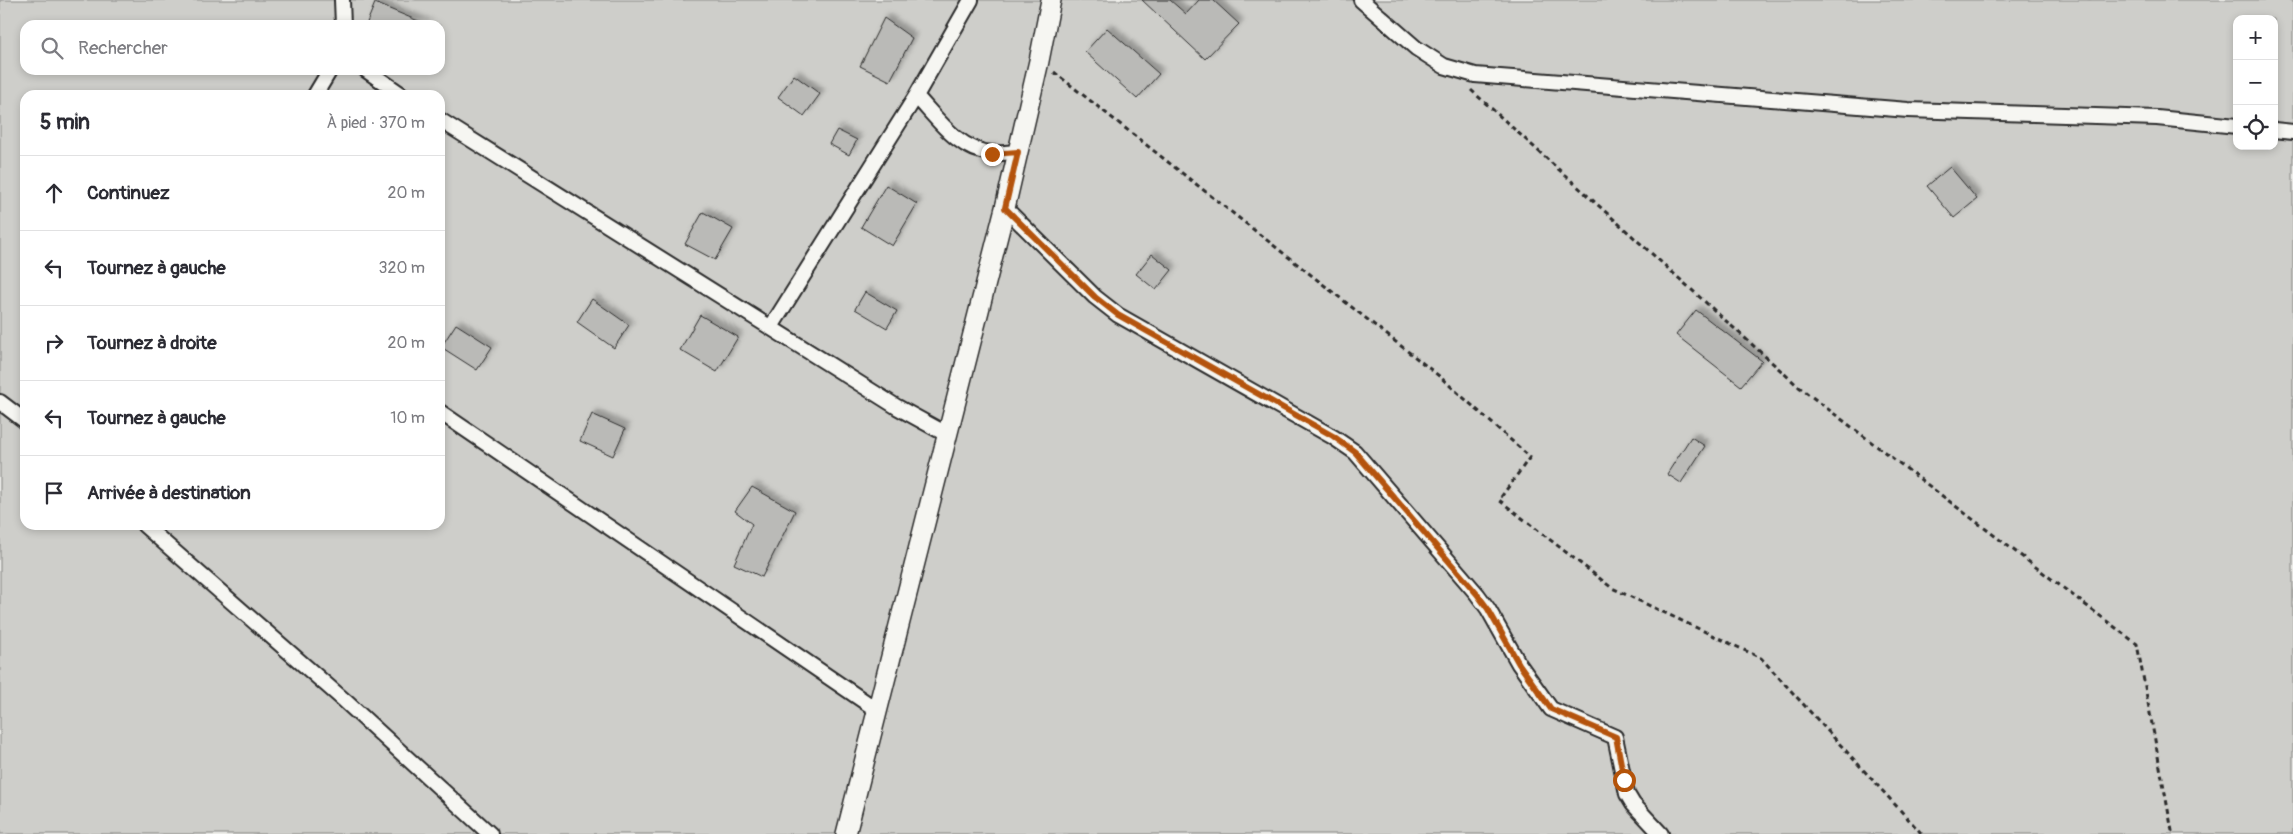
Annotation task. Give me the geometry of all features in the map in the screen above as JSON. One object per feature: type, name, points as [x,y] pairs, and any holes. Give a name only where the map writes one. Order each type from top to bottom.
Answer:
[{"type":"street","points":[[342,0],[343,20]]},
{"type":"street","points":[[770,328],[916,96],[971,0]]},
{"type":"street","points":[[846,834],[1005,208],[1051,0]]},
{"type":"street","points":[[1361,0],[1416,48],[1444,66],[1474,76],[1908,110],[2157,118],[2233,126]]},
{"type":"street","points":[[318,90],[327,75]]},
{"type":"street","points":[[373,75],[395,90]]},
{"type":"street","points":[[916,96],[960,141],[974,150],[992,154],[1018,152]]},
{"type":"street","points":[[445,123],[770,328],[948,435]]},
{"type":"street","points":[[2278,130],[2293,132]]},
{"type":"street","points":[[1005,208],[1095,297],[1118,315],[1333,436],[1355,452],[1477,594],[1488,609],[1519,664],[1551,709],[1616,737],[1627,794],[1632,804],[1661,834]]},
{"type":"street","points":[[0,402],[20,416]]},
{"type":"street","points":[[445,415],[877,710]]},
{"type":"street","points":[[150,530],[345,701],[490,834]]},
{"type":"path","points":[[1039,61],[1439,376],[1530,457],[1499,500],[1612,588],[1760,658],[1922,834]]},
{"type":"path","points":[[1466,86],[1799,387],[2137,644],[2172,831],[2169,834]]},
{"type":"shaded area","points":[[0,0],[2293,0],[2293,834],[0,834]]},
{"type":"building","points":[[1142,0],[1170,0],[1186,14],[1199,0],[1213,0],[1239,24],[1205,59]]},
{"type":"building","points":[[375,3],[416,20],[368,20]]},
{"type":"building","points":[[884,18],[912,38],[890,81],[860,66]]},
{"type":"building","points":[[1107,28],[1159,74],[1137,99],[1085,52]]},
{"type":"building","points":[[794,75],[820,94],[804,116],[778,97]]},
{"type":"building","points":[[837,130],[857,140],[849,155],[829,144]]},
{"type":"building","points":[[1950,167],[1977,199],[1954,218],[1927,186]]},
{"type":"building","points":[[886,185],[917,204],[892,246],[861,227]]},
{"type":"building","points":[[703,212],[733,229],[715,260],[685,244]]},
{"type":"building","points":[[1152,254],[1172,270],[1156,290],[1136,274]]},
{"type":"building","points":[[865,292],[897,311],[887,328],[855,309]]},
{"type":"building","points":[[592,299],[629,325],[614,348],[577,322]]},
{"type":"building","points":[[1696,310],[1762,361],[1741,386],[1676,335]]},
{"type":"building","points":[[700,315],[738,337],[717,372],[680,350]]},
{"type":"building","points":[[456,324],[492,347],[477,370],[445,350],[445,341]]},
{"type":"building","points":[[592,414],[625,429],[613,456],[580,441]]},
{"type":"building","points":[[1691,437],[1705,446],[1681,483],[1667,474]]},
{"type":"building","points":[[752,487],[795,511],[762,577],[734,564],[752,524],[735,511]]},
{"type":"route","points":[[992,154],[1018,152],[1005,208],[1095,297],[1118,315],[1333,436],[1355,452],[1477,594],[1488,609],[1519,664],[1551,709],[1557,713],[1609,732],[1616,737],[1624,780]]}]
